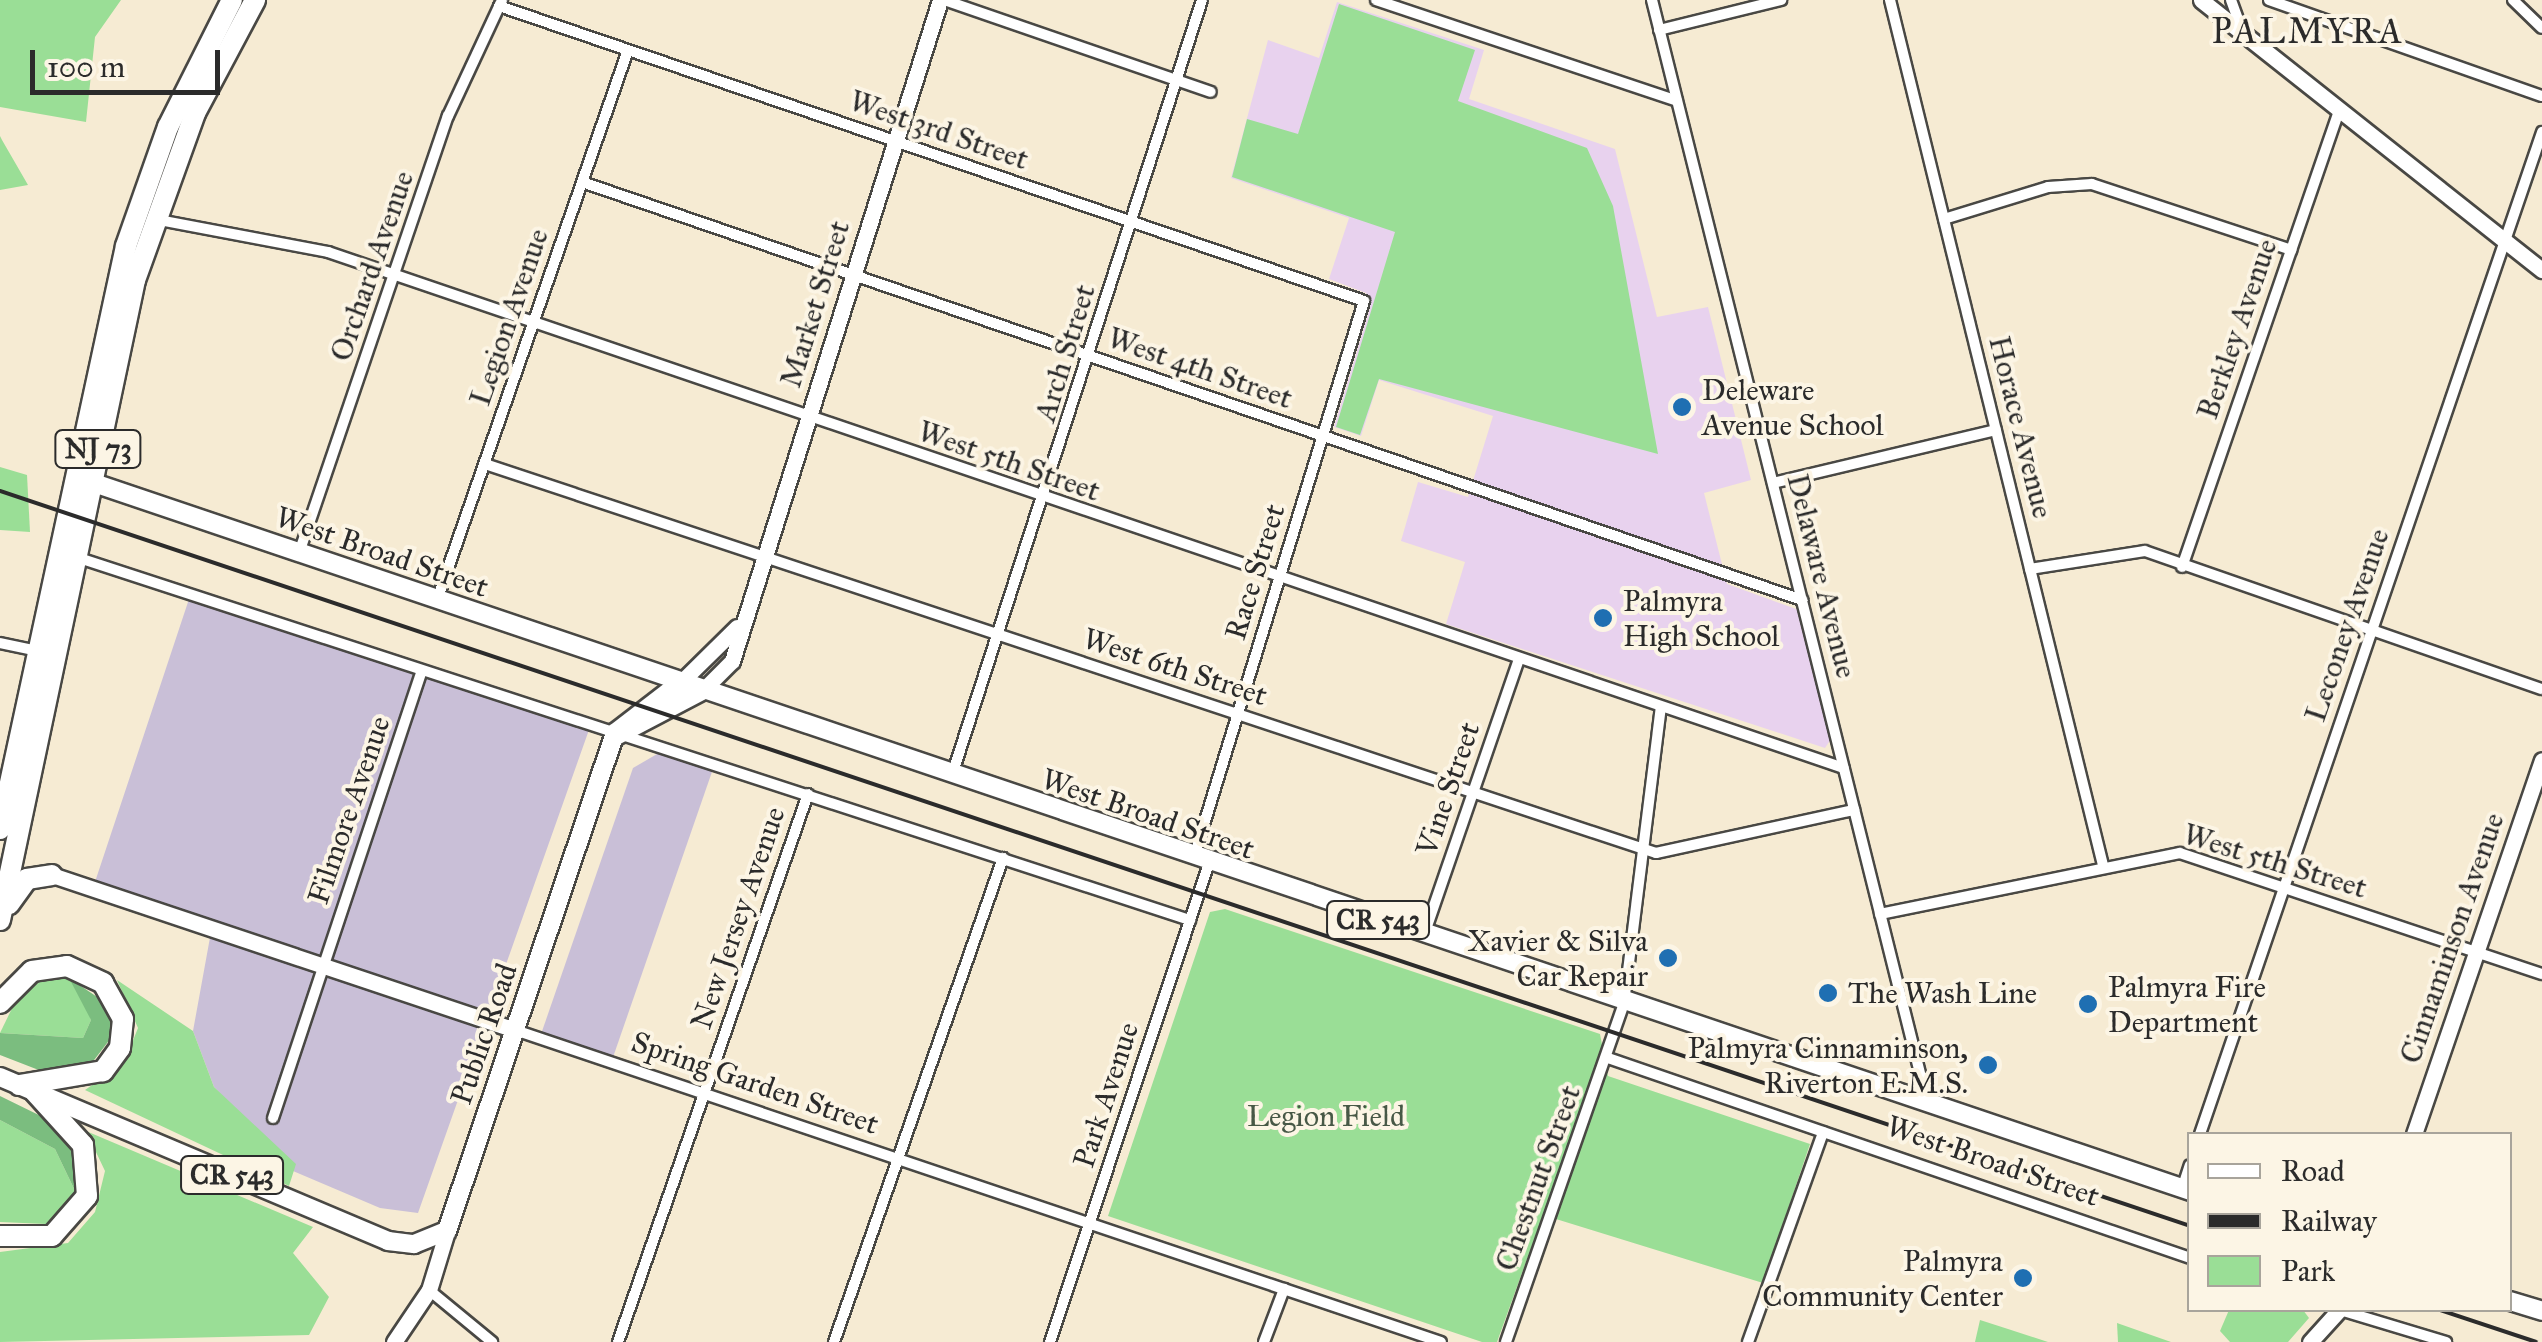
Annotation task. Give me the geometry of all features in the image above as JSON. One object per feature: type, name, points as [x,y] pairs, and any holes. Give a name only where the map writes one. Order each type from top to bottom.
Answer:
[{"type":"highway","name":"NJ 73","points":[[0,919],[28,695],[126,246],[168,127],[232,0]]},
{"type":"highway","name":"NJ 73","points":[[8,836],[154,219],[195,113],[255,0]]},
{"type":"highway","points":[[0,772],[28,695]]},
{"type":"highway","points":[[8,836],[52,875]]},
{"type":"highway","points":[[0,919],[24,882],[52,875]]},
{"type":"highway","points":[[0,1003],[32,971],[66,966],[104,984],[123,1019],[120,1048],[95,1076],[18,1084]]},
{"type":"highway","points":[[0,1236],[52,1236],[88,1196],[87,1154],[18,1084]]},
{"type":"main road","name":"West Broad Street","points":[[92,482],[1928,1106],[2186,1190]]},
{"type":"main road","points":[[614,737],[680,683]]},
{"type":"main road","points":[[614,737],[702,691]]},
{"type":"main road","name":"Public Road","points":[[448,1231],[614,737]]},
{"type":"main road","name":"CR 543","points":[[18,1084],[388,1241],[414,1244],[448,1231]]},
{"type":"main road","points":[[2512,1302],[2542,1311]]},
{"type":"street","points":[[942,0],[1211,92]]},
{"type":"street","name":"Market Street","points":[[702,691],[732,661],[739,624],[942,0]]},
{"type":"street","name":"Arch Street","points":[[952,776],[1045,500],[1202,0]]},
{"type":"street","points":[[1376,0],[1677,101]]},
{"type":"street","name":"Delaware Avenue","points":[[1652,0],[1928,1106]]},
{"type":"street","points":[[1659,30],[1780,0]]},
{"type":"street","name":"Horace Avenue","points":[[1890,0],[2103,865]]},
{"type":"street","points":[[2201,0],[2242,27],[2542,270]]},
{"type":"street","points":[[2231,0],[2242,27]]},
{"type":"street","points":[[2268,0],[2542,96]]},
{"type":"street","points":[[2513,0],[2542,28]]},
{"type":"street","name":"West 3rd Street","points":[[500,3],[1364,301]]},
{"type":"street","name":"Orchard Avenue","points":[[299,553],[448,116],[500,3]]},
{"type":"street","name":"Legion Avenue","points":[[437,600],[628,50]]},
{"type":"street","name":"Berkley Avenue","points":[[2182,566],[2340,107]]},
{"type":"street","name":"Leconey Avenue","points":[[2201,1132],[2542,132]]},
{"type":"street","name":"West 4th Street","points":[[582,182],[1802,600]]},
{"type":"street","points":[[1944,220],[2048,187],[2092,184],[2291,250]]},
{"type":"street","name":"West 5th Street","points":[[154,219],[328,252],[1045,500],[1844,768]]},
{"type":"street","name":"Race Street","points":[[1201,860],[1238,714],[1364,301]]},
{"type":"street","points":[[1772,484],[1996,430]]},
{"type":"street","name":"West 6th Street","points":[[485,464],[1656,853],[1854,810]]},
{"type":"street","points":[[2030,569],[2114,550],[2182,566],[2542,688]]},
{"type":"street","points":[[76,558],[614,737],[808,794],[1190,920]]},
{"type":"street","name":"Market Street","points":[[680,683],[739,624]]},
{"type":"street","points":[[0,643],[37,652]]},
{"type":"street","name":"Vine Street","points":[[1424,935],[1519,659]]},
{"type":"street","name":"Filmore Avenue","points":[[273,1118],[422,671]]},
{"type":"street","name":"Chestnut Street","points":[[1506,1342],[1624,1003],[1661,707]]},
{"type":"street","name":"Cinnaminson Avenue","points":[[2415,1132],[2542,760]]},
{"type":"street","name":"New Jersey Avenue","points":[[618,1342],[808,794]]},
{"type":"street","name":"West 5th Street","points":[[1880,914],[2180,852],[2542,974]]},
{"type":"street","points":[[834,1342],[1002,858]]},
{"type":"street","name":"Park Avenue","points":[[1050,1342],[1190,920],[1201,860]]},
{"type":"street","name":"Spring Garden Street","points":[[52,875],[1441,1342]]},
{"type":"street","name":"West Broad Street","points":[[1608,1058],[2187,1257]]},
{"type":"street","points":[[1765,1342],[1750,1338],[1822,1132]]},
{"type":"street","name":"Public Road","points":[[394,1342],[429,1290],[448,1231]]},
{"type":"street","points":[[1264,1342],[1284,1289]]},
{"type":"street","points":[[429,1290],[492,1342]]},
{"type":"street","points":[[2310,1342],[2338,1312]]},
{"type":"street","points":[[2347,1312],[2446,1342]]},
{"type":"shaded area","points":[[1337,2],[1484,50],[1469,99],[1615,149],[1657,317],[1708,307],[1751,480],[1704,493],[1727,584],[1799,610],[1831,739],[1825,748],[1446,624],[1465,562],[1401,541],[1418,482],[1468,497],[1493,416],[1379,380],[1361,436],[1334,427],[1370,308],[1366,293],[1329,279],[1349,218],[1231,178],[1268,40],[1319,58]]},
{"type":"shaded area","points":[[189,599],[590,727],[418,1213],[380,1208],[293,1171],[214,1087],[193,1031],[211,932],[92,891]]},
{"type":"shaded area","points":[[664,750],[714,766],[611,1063],[539,1040],[633,768]]},
{"type":"green space","points":[[0,0],[121,0],[95,37],[86,122],[0,107]]},
{"type":"green space","points":[[1339,4],[1475,50],[1458,101],[1587,148],[1613,206],[1658,454],[1379,379],[1360,435],[1336,427],[1395,232],[1232,177],[1247,119],[1298,134]]},
{"type":"green space","points":[[0,136],[2,140],[28,185],[0,190]]},
{"type":"green space","points":[[0,467],[27,475],[30,532],[0,530]]},
{"type":"green space","name":"Legion Field","points":[[1225,909],[1600,1034],[1608,1076],[1810,1144],[1763,1283],[1543,1215],[1497,1342],[1482,1342],[1108,1216],[1210,912]]},
{"type":"green space","points":[[45,978],[69,978],[84,999],[91,1020],[83,1038],[0,1033],[18,996]]},
{"type":"green space","points":[[69,978],[109,1005],[114,1034],[91,1064],[49,1074],[0,1055],[0,1033],[83,1038],[91,1020]]},
{"type":"green space","points":[[117,980],[193,1031],[214,1087],[296,1164],[289,1186],[85,1090],[124,1063],[138,1028]]},
{"type":"green space","points":[[0,1096],[51,1121],[76,1148],[77,1195],[55,1149],[0,1120]]},
{"type":"green space","points":[[0,1120],[55,1149],[77,1195],[46,1224],[0,1222]]},
{"type":"green space","points":[[86,1131],[313,1227],[293,1253],[329,1297],[309,1335],[0,1342],[0,1252],[68,1243],[95,1212],[105,1171]]},
{"type":"green space","points":[[2228,1312],[2304,1312],[2309,1318],[2288,1342],[2230,1342],[2220,1331]]},
{"type":"green space","points":[[1980,1320],[2008,1329],[2048,1342],[1975,1342]]},
{"type":"green space","points":[[2117,1323],[2171,1342],[2118,1342]]},
{"type":"railway","points":[[0,491],[2187,1225]]},
{"type":"railway","points":[[2446,1312],[2536,1342]]},
{"type":"place","name":"Deleware Avenue School","points":[[1682,407]]},
{"type":"place","name":"Palmyra High School","points":[[1603,618]]},
{"type":"place","name":"Xavier & Silva Car Repair","points":[[1668,958]]},
{"type":"place","name":"The Wash Line","points":[[1828,993]]},
{"type":"place","name":"Palmyra Fire Department","points":[[2088,1004]]},
{"type":"place","name":"Palmyra Cinnaminson, Riverton E.M.S.","points":[[1988,1065]]},
{"type":"place","name":"Palmyra Community Center","points":[[2023,1278]]},
{"type":"district","name":"PALMYRA","points":[[2308,32]]}]
